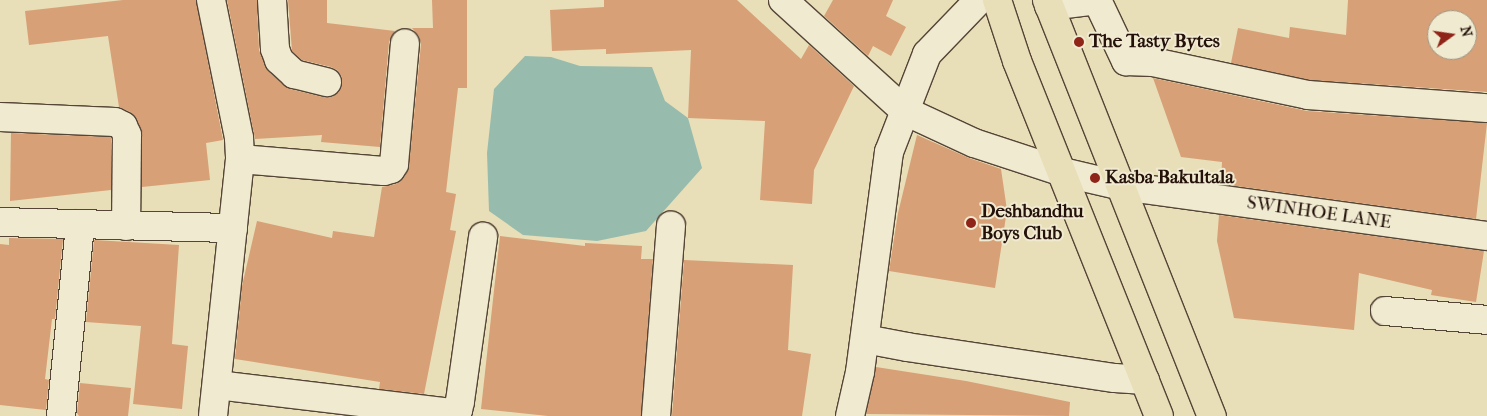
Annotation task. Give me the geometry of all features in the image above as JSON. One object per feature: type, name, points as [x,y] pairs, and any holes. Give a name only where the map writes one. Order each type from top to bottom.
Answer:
[{"type":"main road","points":[[997,0],[1018,61],[1159,416]]},
{"type":"main road","points":[[1048,3],[1212,416]]},
{"type":"street","points":[[211,0],[239,138],[240,159],[213,416]]},
{"type":"street","points":[[272,0],[275,49],[279,60],[286,69],[294,74],[328,82]]},
{"type":"street","name":"SWINHOE LANE","points":[[783,0],[905,111],[974,143],[1062,172],[1122,186],[1487,236]]},
{"type":"street","points":[[850,416],[860,372],[890,152],[927,54],[979,0]]},
{"type":"street","points":[[1048,3],[1097,0],[1126,61],[1154,62],[1308,95],[1487,108]]},
{"type":"street","points":[[240,159],[384,171],[390,169],[394,164],[405,42]]},
{"type":"street","points":[[0,117],[115,122],[122,126],[127,135],[126,226]]},
{"type":"street","points":[[0,222],[233,228]]},
{"type":"street","points":[[61,416],[80,224]]},
{"type":"street","points":[[656,416],[671,226]]},
{"type":"street","points":[[217,385],[453,415],[458,410],[460,401],[483,237]]},
{"type":"street","points":[[1385,311],[1487,320]]},
{"type":"street","points":[[864,339],[1115,378],[1145,380]]},
{"type":"shaded area","points":[[525,56],[551,57],[580,66],[652,67],[665,101],[688,118],[702,168],[646,231],[597,241],[523,235],[489,211],[487,153],[494,89]]},
{"type":"building","points":[[123,0],[196,0],[223,140],[206,143],[210,180],[142,187],[141,129],[130,112],[119,107],[108,36],[29,45],[25,11]]},
{"type":"building","points":[[227,0],[257,0],[259,50],[268,71],[290,89],[323,97],[332,97],[339,92],[342,85],[342,77],[337,70],[302,60],[292,51],[288,0],[327,0],[327,23],[395,31],[389,42],[380,147],[321,142],[322,135],[255,139]]},
{"type":"building","points":[[432,0],[467,0],[467,88],[458,88],[446,192],[456,194],[450,230],[456,231],[424,394],[379,389],[380,382],[235,359],[242,286],[257,221],[332,238],[333,231],[374,237],[382,187],[396,184],[404,177],[409,166],[421,44],[419,36],[412,28],[433,28]]},
{"type":"building","points":[[604,0],[737,0],[801,59],[809,45],[854,86],[814,170],[812,204],[760,200],[765,121],[688,118],[691,50],[606,54],[606,49],[552,51],[550,10],[604,7]]},
{"type":"building","points":[[833,0],[893,0],[886,16],[906,27],[891,56],[873,46],[868,56],[824,16]]},
{"type":"building","points":[[1348,0],[1487,0],[1487,92],[1310,80],[1231,63],[1238,28],[1289,38],[1290,27],[1346,35]]},
{"type":"building","points":[[1153,78],[1307,111],[1487,123],[1476,219],[1221,184],[1222,162],[1181,157]]},
{"type":"building","points":[[11,133],[111,137],[111,190],[10,201]]},
{"type":"building","points":[[917,135],[969,158],[1001,169],[1007,210],[995,288],[889,271],[898,213]]},
{"type":"building","points":[[1219,215],[1484,251],[1476,302],[1431,295],[1432,290],[1359,273],[1354,330],[1234,318],[1217,241]]},
{"type":"building","points":[[500,236],[585,246],[585,243],[642,246],[641,259],[653,259],[641,416],[548,416],[481,409]]},
{"type":"building","points":[[9,238],[63,239],[55,319],[52,319],[45,379],[49,380],[46,410],[0,405],[0,244],[9,245]]},
{"type":"building","points":[[94,240],[179,245],[172,344],[188,346],[182,409],[133,404],[141,326],[86,322]]},
{"type":"building","points":[[684,260],[793,265],[788,350],[811,354],[802,416],[672,416]]},
{"type":"building","points":[[876,367],[966,381],[1070,402],[1069,416],[866,414]]},
{"type":"building","points":[[80,383],[131,388],[128,416],[79,416],[77,413]]},
{"type":"place","name":"The Tasty Bytes","points":[[1079,42]]},
{"type":"place","name":"Kasba Bakultala","points":[[1095,178]]},
{"type":"place","name":"Deshbandhu Boys Club","points":[[971,223]]}]
